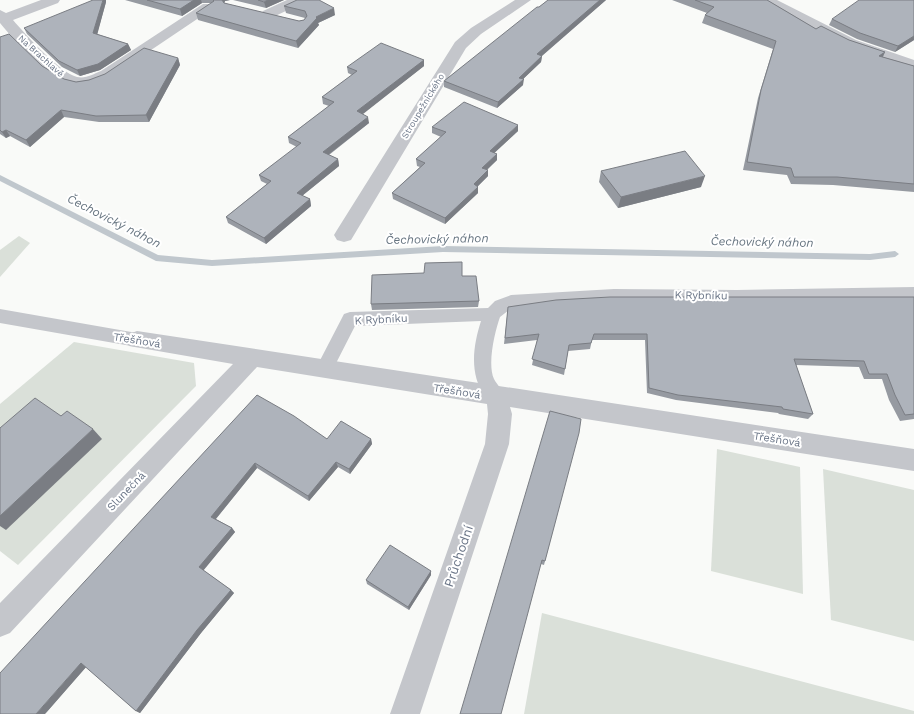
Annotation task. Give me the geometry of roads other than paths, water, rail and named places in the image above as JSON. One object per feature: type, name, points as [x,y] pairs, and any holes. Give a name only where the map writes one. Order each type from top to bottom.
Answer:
[{"type":"street","name":"Na Brachlavě","points":[[53,0],[2,16],[22,40],[65,78],[82,82],[98,79],[208,7]]},
{"type":"street","points":[[268,14],[298,0]]},
{"type":"street","name":"Stroupežnického","points":[[344,235],[460,45],[476,32],[524,0]]},
{"type":"street","points":[[766,0],[851,43],[914,65]]},
{"type":"street","points":[[253,11],[288,19]]},
{"type":"street","name":"Třešňová","points":[[137,340],[497,397],[914,460]]},
{"type":"street","name":"Slunečná","points":[[0,623],[251,359]]},
{"type":"street","name":"Průchodní","points":[[405,714],[497,444],[500,414],[497,397]]},
{"type":"lane","name":"K Rybníku","points":[[324,370],[350,320],[492,314],[499,306],[511,300],[614,295],[737,296],[914,293]]},
{"type":"lane","points":[[492,314],[482,364],[483,375],[488,387],[497,397]]},
{"type":"lane","name":"Třešňová","points":[[0,316],[137,340]]},
{"type":"waterway","name":"Čechovický náhon","points":[[0,178],[156,258],[212,263],[443,249],[870,257],[895,254]]}]
